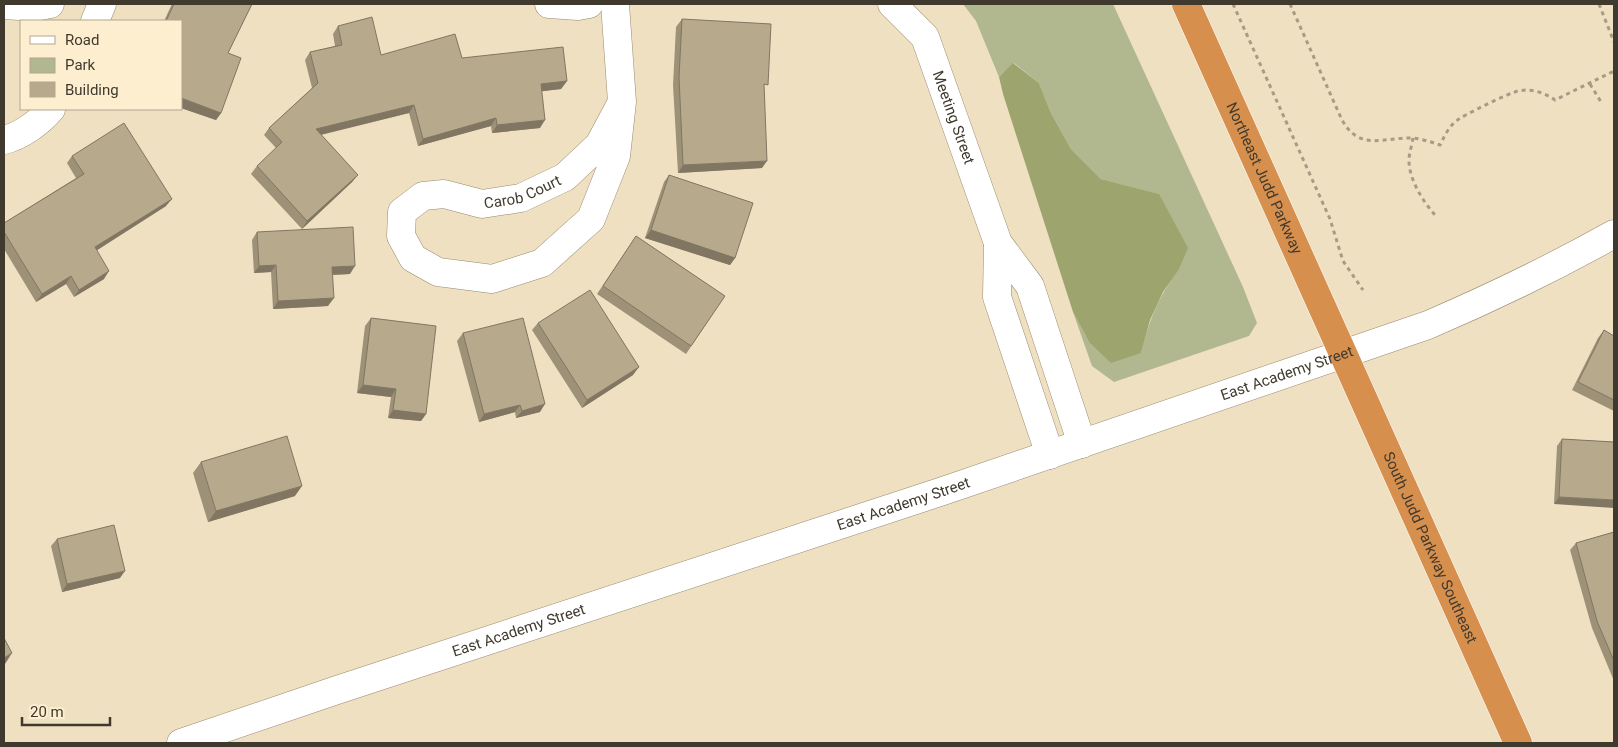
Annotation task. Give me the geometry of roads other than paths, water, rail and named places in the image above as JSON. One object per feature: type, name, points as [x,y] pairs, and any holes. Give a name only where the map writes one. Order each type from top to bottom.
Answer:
[{"type":"highway","name":"Northeast Judd Parkway","points":[[1186,4],[1344,353]]},
{"type":"highway","name":"South Judd Parkway Southeast","points":[[1344,353],[1518,743]]},
{"type":"street","points":[[4,5],[35,7],[50,4]]},
{"type":"street","points":[[95,20],[102,4]]},
{"type":"street","points":[[549,4],[578,6],[589,4]]},
{"type":"street","name":"Carob Court","points":[[615,4],[622,102],[616,156],[591,219],[542,262],[492,279],[438,272],[413,258],[401,236],[402,212],[422,196],[444,194],[482,204],[521,198],[530,194],[565,177],[599,145],[622,102]]},
{"type":"street","name":"Meeting Street","points":[[892,4],[925,37],[998,244],[1030,286],[1082,444]]},
{"type":"street","points":[[4,140],[12,138],[44,117],[50,110]]},
{"type":"street","name":"East Academy Street","points":[[181,743],[1050,455],[1344,353],[1428,326],[1568,260],[1614,234]]},
{"type":"street","name":"Meeting Street","points":[[998,244],[997,296],[1050,455]]}]
